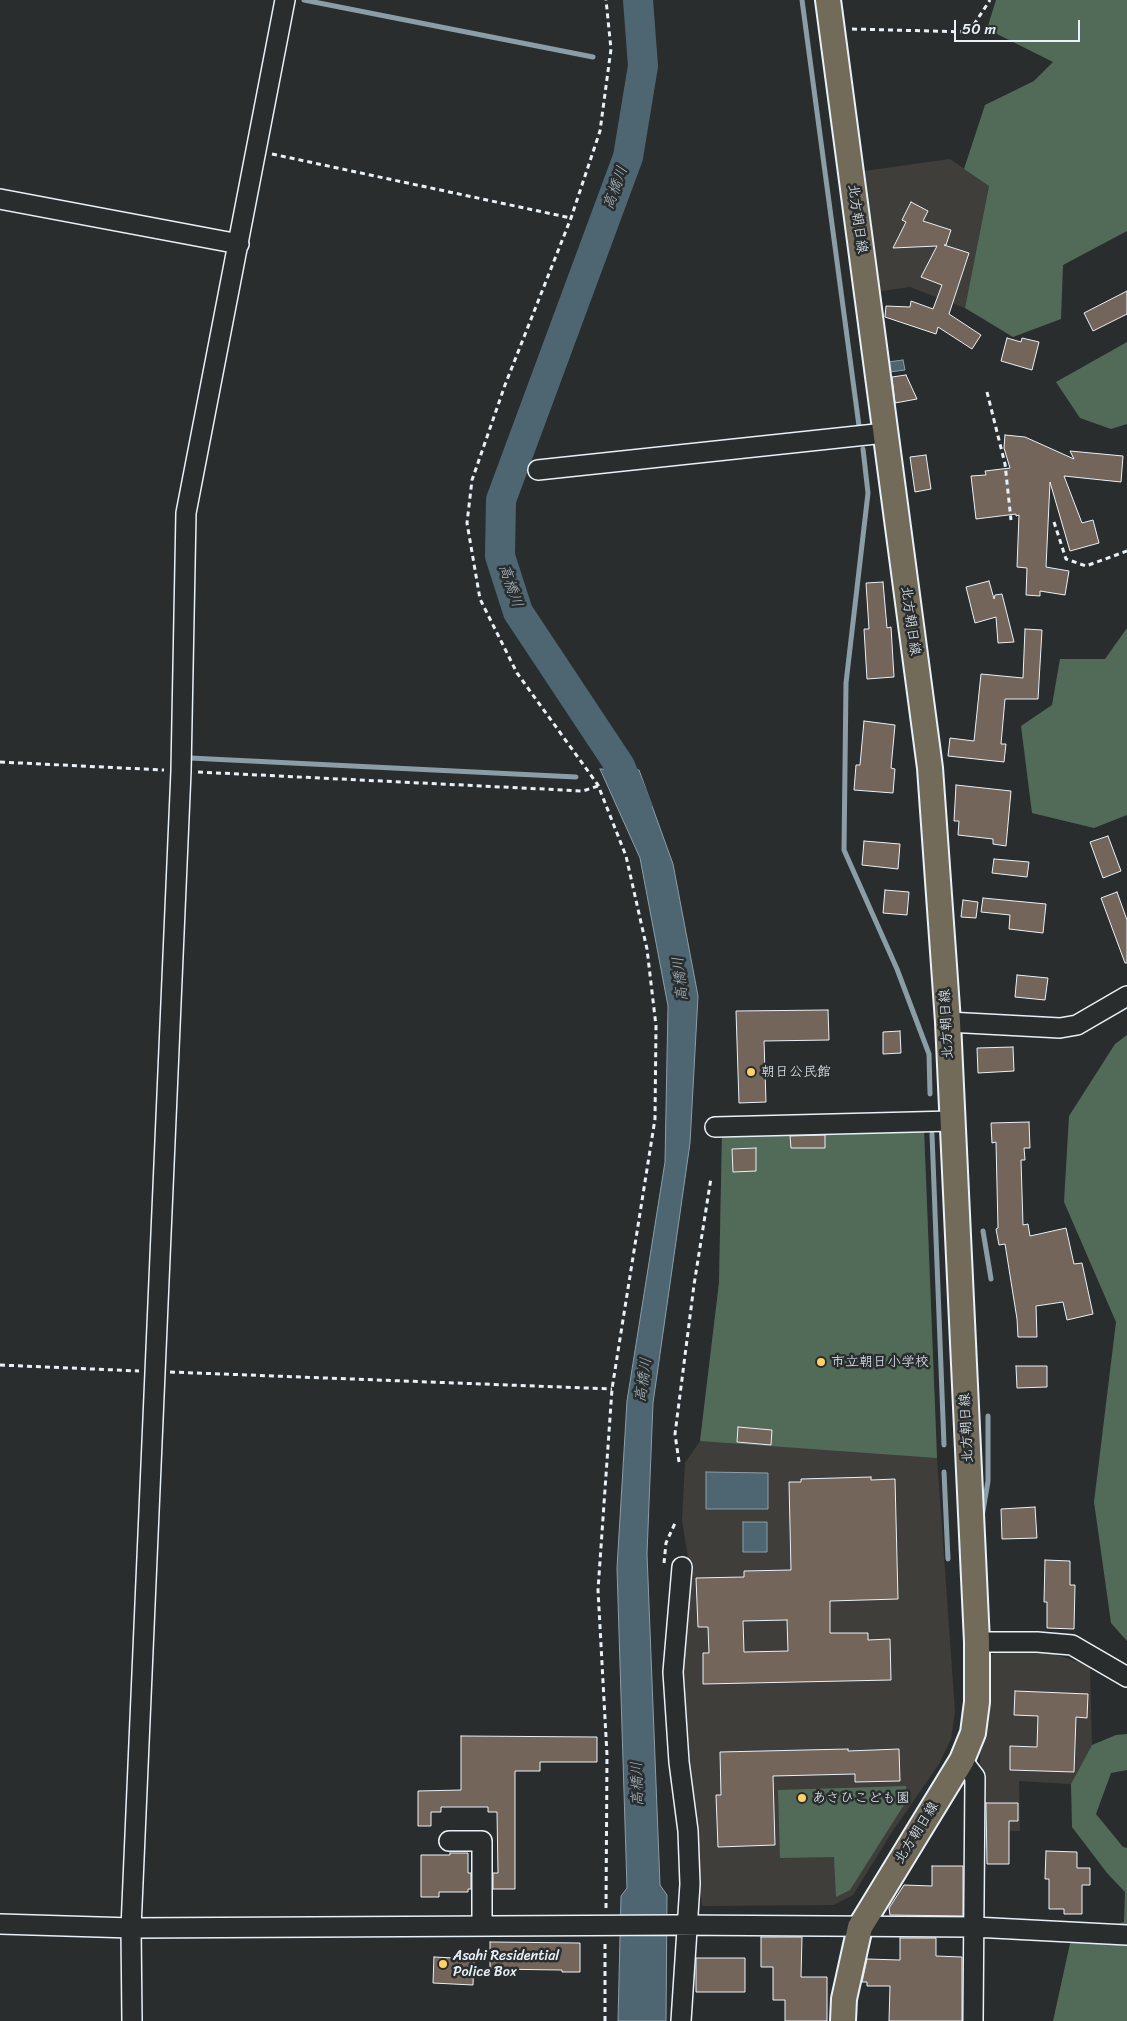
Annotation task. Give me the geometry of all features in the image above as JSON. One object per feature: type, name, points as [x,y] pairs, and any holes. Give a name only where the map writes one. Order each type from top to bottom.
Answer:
[{"type":"main road","name":"北方朝日線","points":[[828,0],[930,768],[948,1022],[977,1642],[977,1702],[972,1733],[962,1760],[860,1927],[844,1999],[843,2021]]},
{"type":"street","points":[[132,2021],[131,1928],[180,771],[186,513],[285,0]]},
{"type":"street","points":[[0,199],[239,244]]},
{"type":"street","points":[[538,470],[885,433]]},
{"type":"street","points":[[948,1022],[1060,1028],[1077,1025],[1127,996]]},
{"type":"street","points":[[715,1127],[952,1121]]},
{"type":"street","points":[[681,2021],[682,1925],[690,1884],[688,1831],[678,1762],[673,1672],[682,1567]]},
{"type":"street","points":[[977,1642],[1037,1642],[1072,1645],[1127,1677]]},
{"type":"street","points":[[962,1760],[975,1777],[973,2021]]},
{"type":"street","points":[[449,1840],[482,1841],[482,1926]]},
{"type":"street","points":[[0,1924],[131,1928],[610,1925],[974,1927],[1127,1935]]},
{"type":"path","points":[[605,2021],[610,1925],[606,1755],[598,1590],[612,1389],[654,1118],[656,1026],[647,949],[626,856],[598,785],[517,672],[480,599],[466,523],[472,480],[506,385],[571,218],[600,131],[611,49],[606,0]]},
{"type":"path","points":[[832,29],[969,32],[990,0]]},
{"type":"path","points":[[256,151],[571,218]]},
{"type":"path","points":[[987,392],[1005,464],[1011,520]]},
{"type":"path","points":[[1054,522],[1066,559],[1086,566],[1127,551]]},
{"type":"path","points":[[0,762],[584,790],[598,785]]},
{"type":"path","points":[[679,1462],[675,1434],[694,1285],[711,1178]]},
{"type":"path","points":[[0,1365],[612,1389]]},
{"type":"path","points":[[663,1573],[666,1543],[676,1521]]},
{"type":"shaded area","points":[[950,159],[989,186],[965,308],[910,287],[875,292],[864,171]]},
{"type":"shaded area","name":"市立朝日小学校","points":[[924,1129],[937,1458],[955,1711],[951,1739],[939,1764],[892,1832],[853,1895],[834,1905],[702,1906],[677,1671],[689,1564],[682,1520],[685,1463],[700,1441],[719,1283],[722,1133]]},
{"type":"shaded area","points":[[996,1651],[1048,1652],[1090,1666],[1092,1745],[1071,1784],[1019,1781],[1020,1831],[981,1831],[980,1750],[988,1720],[987,1659]]},
{"type":"green space","points":[[996,0],[1127,0],[1127,231],[1063,265],[1061,319],[1013,337],[965,308],[989,186],[964,169],[985,105],[1034,81],[1053,62],[987,29]]},
{"type":"green space","points":[[1127,342],[1127,424],[1111,429],[1080,418],[1056,382]]},
{"type":"green space","points":[[1127,628],[1127,815],[1094,828],[1032,813],[1021,726],[1052,705],[1060,659],[1105,659]]},
{"type":"green space","points":[[1127,1035],[1127,1641],[1111,1623],[1094,1502],[1116,1322],[1064,1202],[1069,1116],[1115,1044]]},
{"type":"green space","points":[[924,1129],[937,1458],[700,1441],[719,1283],[722,1133]]},
{"type":"green space","points":[[1127,1734],[1127,1770],[1111,1773],[1096,1814],[1123,1847],[1127,1848],[1127,2021],[1053,2021],[1071,1939],[1124,1922],[1125,1892],[1107,1873],[1072,1827],[1071,1784],[1092,1745],[1116,1735]]},
{"type":"green space","points":[[906,1786],[907,1800],[850,1890],[836,1897],[834,1857],[780,1858],[778,1790]]},
{"type":"water","points":[[903,360],[905,370],[890,372],[888,362]]},
{"type":"water","points":[[600,769],[639,770],[673,864],[698,996],[690,1143],[653,1403],[647,1554],[660,1885],[667,1895],[666,2021],[618,2021],[621,1896],[627,1888],[617,1568],[627,1401],[665,1162],[668,1006],[640,858]]},
{"type":"water","points":[[706,1472],[768,1473],[768,1509],[706,1509]]},
{"type":"water","points":[[743,1522],[767,1522],[767,1552],[743,1552]]},
{"type":"building","points":[[911,202],[928,211],[923,221],[951,230],[946,245],[944,245],[969,253],[949,314],[981,335],[972,349],[938,327],[936,334],[885,317],[886,306],[910,307],[911,301],[933,309],[942,285],[921,277],[937,246],[893,248],[906,222],[902,220]]},
{"type":"building","points":[[1127,291],[1127,314],[1093,331],[1084,313]]},
{"type":"building","points":[[1007,338],[1021,342],[1022,338],[1039,342],[1032,370],[1001,361]]},
{"type":"building","points":[[906,375],[917,399],[895,403],[892,377]]},
{"type":"building","points":[[1005,435],[1025,437],[1074,459],[1070,451],[1123,456],[1121,482],[1064,476],[1082,523],[1093,520],[1099,543],[1070,551],[1050,482],[1046,567],[1069,571],[1065,595],[1040,591],[1040,596],[1026,595],[1027,568],[1017,567],[1019,515],[976,519],[971,476],[986,475],[985,471],[1010,468],[1004,448]]},
{"type":"building","points":[[926,455],[931,489],[915,492],[910,457]]},
{"type":"building","points":[[989,581],[994,599],[995,595],[1002,594],[1014,642],[998,643],[996,617],[975,623],[966,587]]},
{"type":"building","points":[[883,582],[887,628],[891,627],[894,677],[867,679],[864,629],[869,629],[866,583]]},
{"type":"building","points":[[1025,629],[1042,630],[1038,699],[1005,699],[1001,744],[1006,744],[1004,762],[948,756],[950,738],[974,741],[981,674],[1023,678]]},
{"type":"building","points":[[864,721],[895,725],[891,768],[895,769],[893,793],[854,790],[856,765],[860,765]]},
{"type":"building","points":[[956,785],[1011,791],[1006,846],[993,844],[993,839],[958,835],[959,821],[954,821]]},
{"type":"building","points":[[1108,836],[1121,871],[1103,878],[1090,842]]},
{"type":"building","points":[[864,841],[900,844],[898,869],[862,865]]},
{"type":"building","points":[[994,859],[1029,862],[1027,877],[992,873]]},
{"type":"building","points":[[885,890],[909,892],[907,915],[883,913]]},
{"type":"building","points":[[1117,892],[1127,920],[1127,963],[1125,963],[1101,898]]},
{"type":"building","points":[[983,898],[1046,904],[1043,933],[1009,929],[1010,915],[981,912]]},
{"type":"building","points":[[963,900],[978,902],[976,918],[961,917]]},
{"type":"building","points":[[1017,975],[1048,978],[1045,1000],[1015,997]]},
{"type":"building","name":"朝日公民館","points":[[828,1010],[829,1040],[764,1041],[766,1102],[739,1103],[736,1011]]},
{"type":"building","points":[[900,1031],[901,1053],[883,1054],[883,1032]]},
{"type":"building","points":[[1013,1047],[1014,1071],[978,1073],[977,1048]]},
{"type":"building","points":[[1029,1122],[1030,1148],[1024,1148],[1025,1160],[1021,1160],[1023,1225],[1028,1224],[1030,1236],[1066,1228],[1074,1264],[1082,1263],[1093,1314],[1067,1320],[1063,1302],[1036,1306],[1037,1337],[1018,1337],[1017,1319],[1005,1244],[999,1245],[996,1229],[998,1228],[996,1142],[992,1143],[991,1123]]},
{"type":"building","points":[[825,1135],[825,1148],[791,1148],[790,1136]]},
{"type":"building","points":[[756,1148],[756,1171],[733,1172],[732,1149]]},
{"type":"building","points":[[1016,1366],[1047,1366],[1047,1387],[1017,1388]]},
{"type":"building","points":[[738,1427],[772,1430],[771,1445],[737,1442]]},
{"type":"building","points":[[871,1477],[871,1480],[895,1479],[898,1599],[830,1601],[830,1633],[868,1633],[868,1640],[890,1639],[891,1680],[703,1684],[703,1653],[709,1653],[708,1627],[698,1627],[696,1578],[744,1577],[744,1571],[791,1570],[789,1482],[801,1482],[801,1479]],"holes":[[[787,1620],[788,1651],[744,1652],[743,1621]]]},
{"type":"building","points":[[1035,1507],[1037,1538],[1002,1539],[1001,1509]]},
{"type":"building","points":[[1045,1560],[1070,1561],[1070,1585],[1075,1585],[1074,1629],[1047,1628],[1047,1602],[1044,1602]]},
{"type":"building","points":[[1015,1691],[1088,1694],[1087,1718],[1076,1717],[1074,1772],[1010,1770],[1010,1746],[1037,1747],[1038,1716],[1014,1715]]},
{"type":"building","points":[[461,1736],[597,1737],[597,1762],[540,1762],[540,1771],[515,1771],[515,1889],[493,1889],[493,1873],[498,1873],[497,1812],[488,1812],[488,1807],[441,1807],[441,1812],[431,1812],[431,1826],[418,1826],[418,1791],[461,1790]]},
{"type":"building","points":[[848,1749],[848,1751],[899,1749],[900,1781],[855,1782],[855,1774],[773,1776],[775,1845],[718,1847],[716,1795],[721,1795],[720,1752]]},
{"type":"building","points":[[986,1803],[1018,1803],[1018,1821],[1009,1821],[1009,1864],[987,1864]]},
{"type":"building","points":[[1046,1851],[1077,1852],[1077,1868],[1090,1868],[1090,1885],[1082,1885],[1082,1914],[1064,1914],[1064,1909],[1049,1909],[1049,1879],[1045,1879]]},
{"type":"building","points":[[450,1853],[468,1853],[468,1873],[471,1873],[471,1889],[468,1889],[468,1892],[439,1892],[439,1897],[421,1897],[421,1855],[450,1855]]},
{"type":"building","points":[[932,1866],[963,1866],[963,1916],[890,1915],[889,1908],[904,1885],[932,1886]]},
{"type":"building","points":[[761,1937],[802,1937],[801,1977],[827,1977],[827,2021],[785,2021],[785,2000],[773,2000],[773,1967],[761,1967]]},
{"type":"building","points":[[900,1938],[936,1938],[936,1956],[962,1957],[962,2021],[889,2021],[890,1986],[867,1986],[867,1982],[862,1982],[867,1959],[900,1960]]},
{"type":"building","points":[[490,1942],[580,1943],[580,1972],[490,1969]]},
{"type":"building","points":[[434,1957],[474,1959],[473,1985],[433,1983]]},
{"type":"building","points":[[696,1958],[745,1958],[745,1992],[696,1992]]},
{"type":"waterway","points":[[304,0],[593,57]]},
{"type":"waterway","name":"高橋川","points":[[637,806],[620,766],[518,612],[500,556],[501,500],[628,157],[643,66],[638,0]]},
{"type":"waterway","points":[[802,0],[859,426]]},
{"type":"waterway","points":[[863,449],[868,493],[846,683],[844,850],[897,969],[929,1054],[930,1094]]},
{"type":"waterway","points":[[190,758],[576,777]]},
{"type":"waterway","points":[[932,1134],[944,1445]]},
{"type":"waterway","points":[[983,1231],[991,1279]]},
{"type":"waterway","points":[[982,1517],[988,1481],[988,1416]]},
{"type":"waterway","points":[[944,1472],[948,1559]]},
{"type":"place","name":"朝日公民館","points":[[751,1072]]},
{"type":"place","name":"市立朝日小学校","points":[[821,1362]]},
{"type":"place","name":"あさひこども園","points":[[802,1798]]},
{"type":"place","name":"Asahi Residential Police Box","points":[[443,1964]]}]
